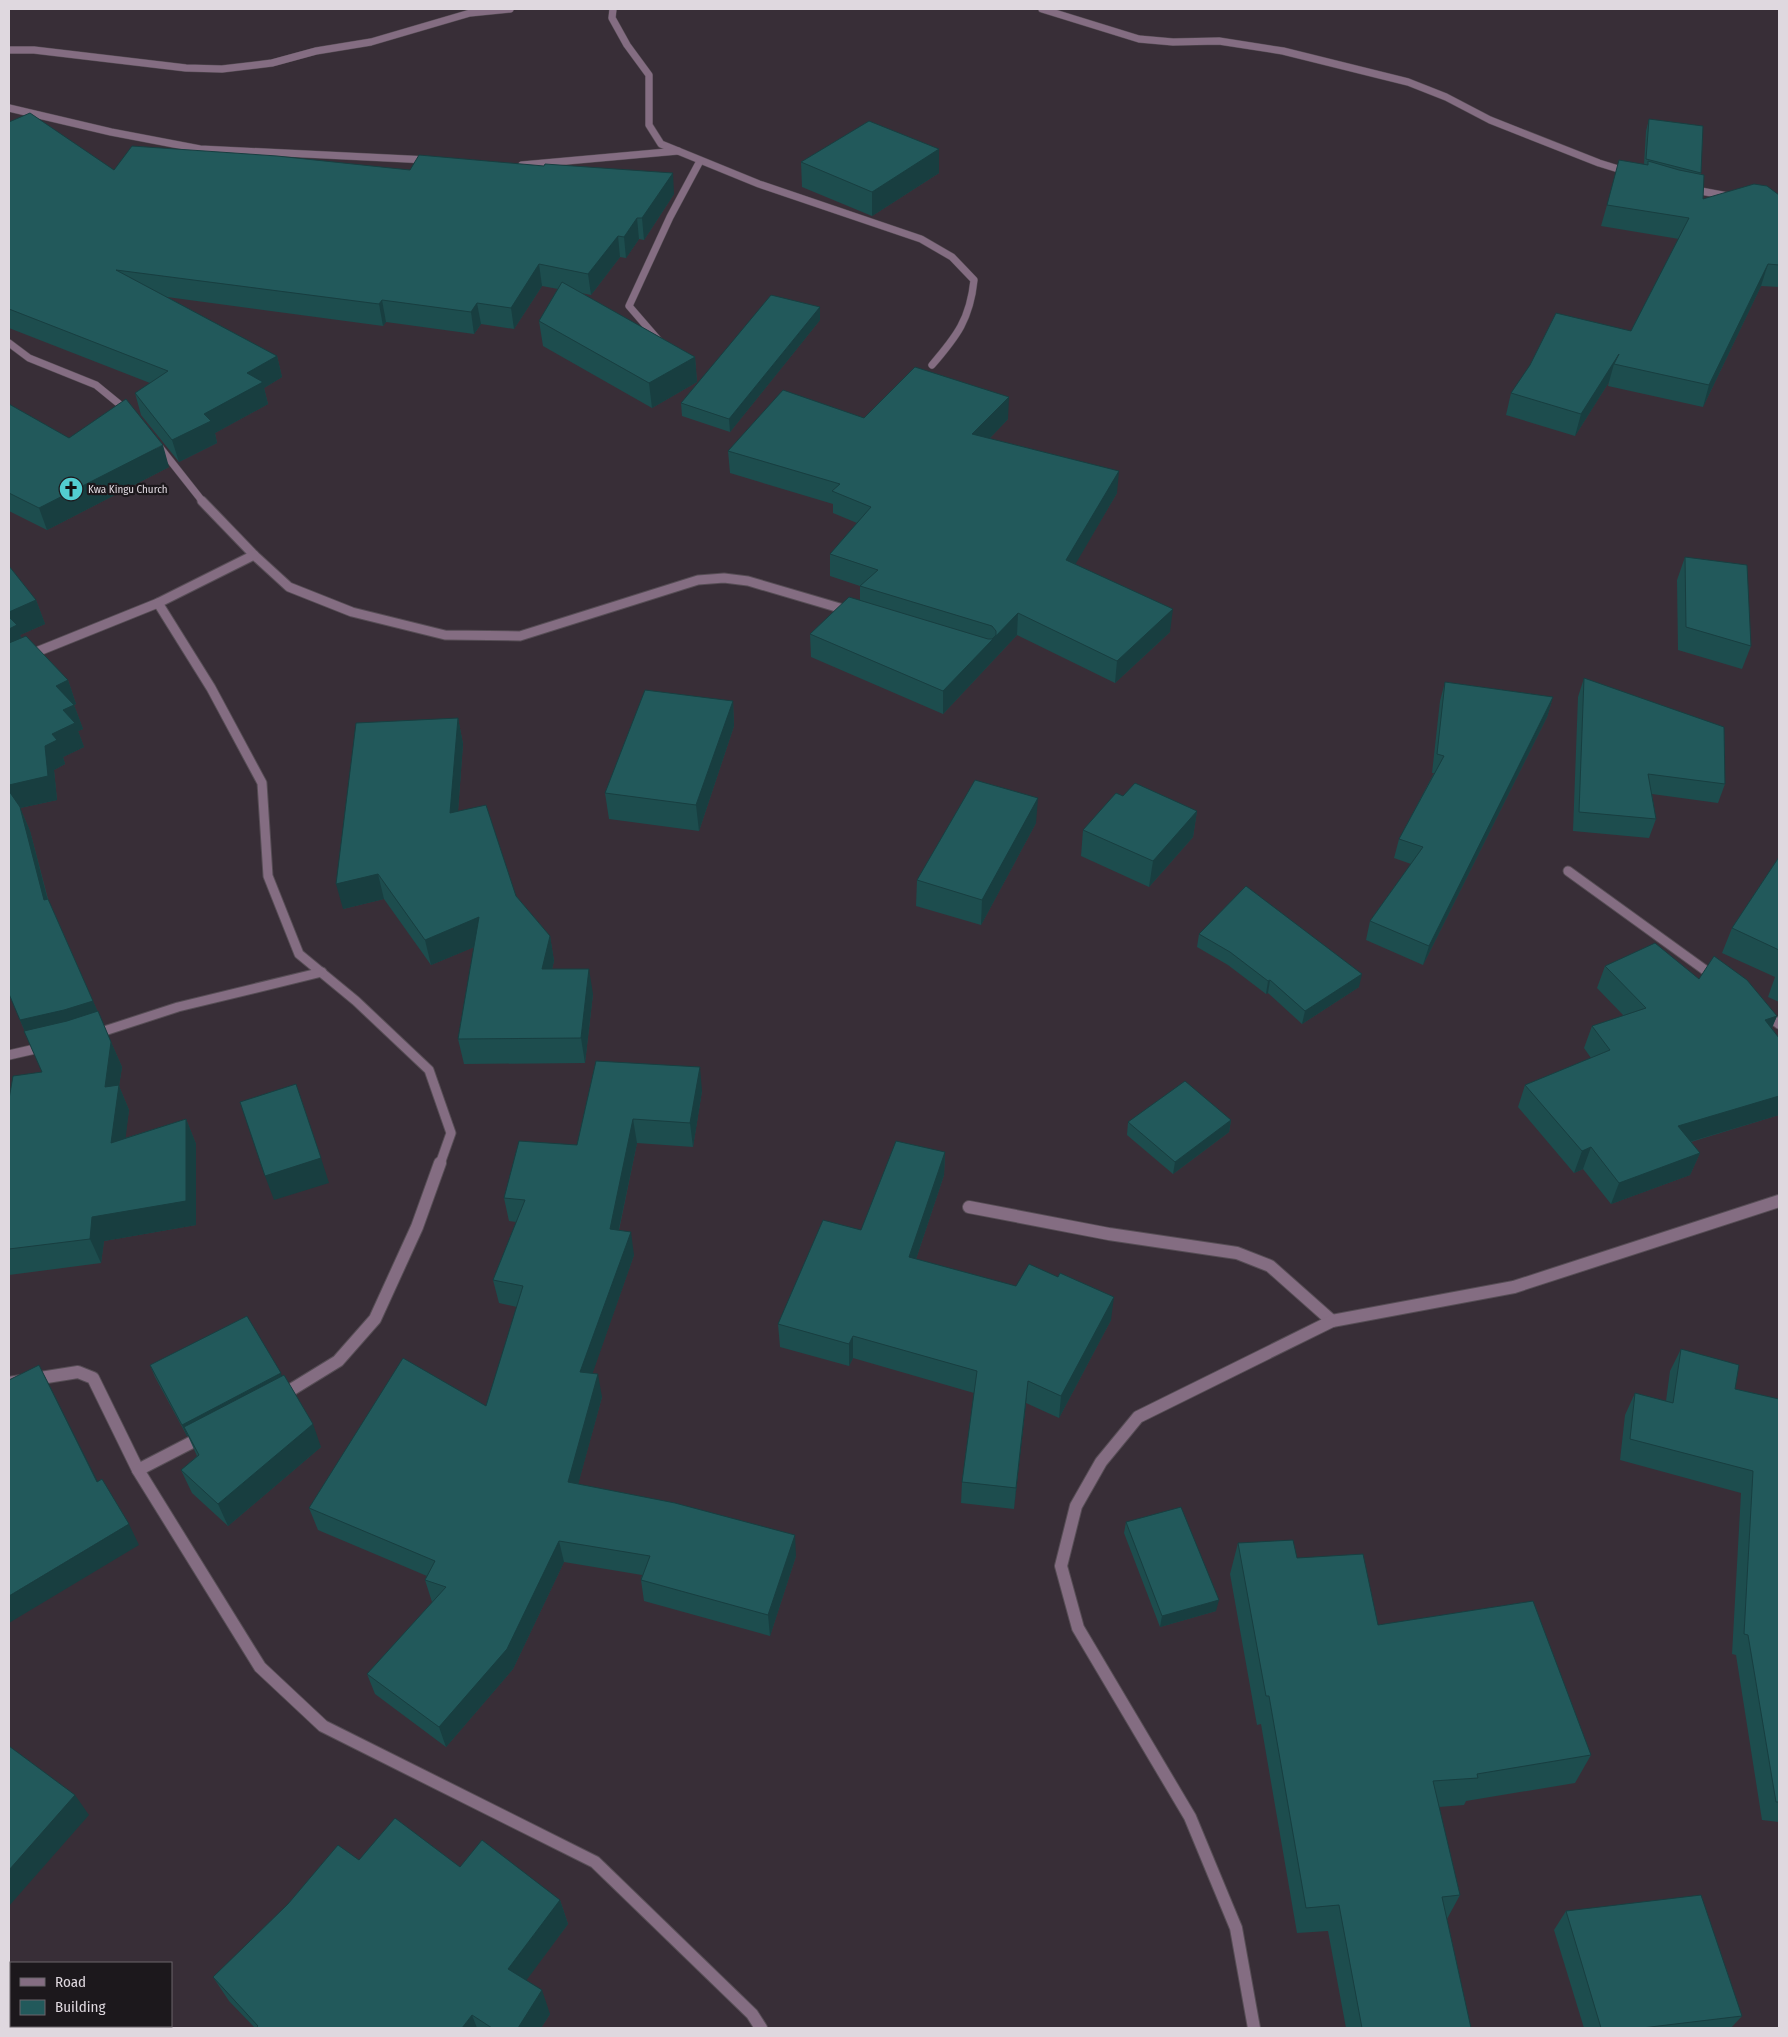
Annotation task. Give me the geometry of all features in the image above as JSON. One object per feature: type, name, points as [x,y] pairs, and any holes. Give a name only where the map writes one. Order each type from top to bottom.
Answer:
[{"type":"street","points":[[9,50],[34,50],[186,68],[222,69],[272,64],[316,51],[371,42],[470,13],[510,9]]},
{"type":"street","points":[[613,9],[612,18],[627,45],[649,75],[649,125],[661,144],[759,184],[921,239],[952,257],[974,280],[973,300],[964,328],[932,365]]},
{"type":"street","points":[[1042,9],[1138,39],[1173,42],[1219,41],[1283,51],[1372,72],[1408,82],[1446,97],[1490,120],[1598,162],[1636,174]]},
{"type":"street","points":[[9,108],[111,132],[200,149],[432,161]]},
{"type":"street","points":[[512,164],[531,165],[678,151]]},
{"type":"street","points":[[668,351],[629,306],[670,217],[700,161]]},
{"type":"street","points":[[1683,188],[1742,199]]},
{"type":"street","points":[[9,344],[29,358],[96,385],[138,419]]},
{"type":"street","points":[[155,441],[194,493],[254,556],[289,587],[352,612],[445,635],[520,636],[698,580],[724,578],[748,581],[863,615]]},
{"type":"street","points":[[9,662],[158,602],[254,556]]},
{"type":"street","points":[[158,602],[211,688],[262,783],[268,876],[299,954],[356,1001],[429,1070],[450,1133],[418,1227],[375,1319],[338,1361],[274,1401]]},
{"type":"street","points":[[1568,871],[1725,985]]},
{"type":"street","points":[[86,1037],[178,1006],[322,972]]},
{"type":"street","points":[[1756,1007],[1779,1024]]},
{"type":"street","points":[[9,1055],[57,1044]]},
{"type":"street","points":[[1254,2028],[1236,1928],[1190,1817],[1078,1628],[1061,1566],[1076,1506],[1101,1462],[1138,1417],[1332,1321],[1514,1287],[1779,1201]]},
{"type":"street","points":[[969,1207],[1109,1234],[1237,1253],[1270,1266],[1332,1321]]},
{"type":"street","points":[[9,1383],[78,1372],[93,1378],[138,1470],[260,1667],[323,1726],[596,1862],[752,2014],[761,2028]]},
{"type":"street","points":[[138,1470],[214,1431]]},
{"type":"building","points":[[30,113],[114,170],[132,146],[277,156],[410,170],[419,155],[544,166],[545,164],[673,173],[642,218],[637,218],[624,237],[618,236],[588,274],[539,264],[511,308],[477,303],[471,312],[382,300],[379,304],[116,270],[277,356],[247,373],[263,382],[204,414],[211,421],[172,440],[135,393],[168,371],[9,309],[9,122]]},
{"type":"building","points":[[1649,119],[1703,126],[1701,173],[1646,159]]},
{"type":"building","points":[[869,121],[939,149],[872,192],[801,162]]},
{"type":"building","points":[[1619,160],[1648,165],[1648,161],[1704,175],[1703,199],[1754,184],[1767,186],[1779,195],[1779,265],[1768,264],[1709,385],[1614,364],[1619,354],[1581,414],[1511,393],[1530,365],[1556,313],[1631,331],[1689,218],[1607,205]]},
{"type":"building","points":[[562,282],[695,357],[649,383],[539,321]]},
{"type":"building","points":[[771,295],[820,307],[729,419],[681,403]]},
{"type":"building","points":[[915,367],[1009,397],[972,434],[1119,471],[1066,560],[1173,609],[1117,661],[1018,613],[943,691],[810,634],[849,597],[988,639],[992,639],[996,635],[996,631],[992,626],[860,586],[878,570],[830,554],[871,507],[832,491],[840,484],[728,451],[783,390],[864,418]]},
{"type":"building","points":[[126,399],[163,445],[39,508],[9,493],[9,404],[69,438]]},
{"type":"building","points":[[1685,557],[1747,565],[1751,646],[1686,627]]},
{"type":"building","points":[[9,566],[36,600],[9,612]]},
{"type":"building","points":[[9,617],[17,625],[9,629]]},
{"type":"building","points":[[26,636],[68,680],[56,686],[74,705],[63,710],[75,723],[52,734],[57,740],[45,746],[48,776],[9,785],[9,643]]},
{"type":"building","points":[[1584,678],[1724,727],[1725,784],[1648,774],[1656,819],[1579,812]]},
{"type":"building","points":[[1445,682],[1553,697],[1429,946],[1370,921],[1423,847],[1399,839],[1444,756],[1437,754]]},
{"type":"building","points":[[645,690],[733,701],[696,805],[605,793]]},
{"type":"building","points":[[458,718],[450,813],[486,805],[516,896],[550,936],[542,969],[589,969],[581,1038],[458,1039],[479,917],[425,940],[378,874],[336,884],[356,723]]},
{"type":"building","points":[[975,780],[1038,798],[982,900],[917,880]]},
{"type":"building","points":[[1135,783],[1197,811],[1153,861],[1083,830],[1116,793],[1123,796]]},
{"type":"building","points":[[9,791],[20,807],[44,900],[48,899],[93,1001],[20,1020],[9,994]]},
{"type":"building","points":[[1779,857],[1779,950],[1732,928]]},
{"type":"building","points":[[1246,886],[1362,974],[1305,1011],[1270,980],[1268,981],[1230,952],[1199,934]]},
{"type":"building","points":[[1655,943],[1699,979],[1714,956],[1747,980],[1777,1016],[1765,1020],[1779,1038],[1779,1096],[1678,1126],[1700,1153],[1619,1183],[1591,1147],[1582,1151],[1525,1085],[1610,1050],[1592,1026],[1646,1008],[1605,966]]},
{"type":"building","points":[[98,1011],[111,1042],[105,1087],[119,1085],[111,1143],[186,1119],[186,1201],[92,1217],[90,1239],[9,1249],[9,1099],[13,1076],[42,1072],[24,1031],[67,1021]]},
{"type":"building","points":[[596,1061],[700,1067],[690,1123],[633,1119],[610,1229],[631,1232],[580,1372],[598,1374],[568,1482],[675,1503],[795,1535],[768,1615],[641,1580],[650,1556],[559,1541],[507,1649],[439,1727],[367,1674],[446,1587],[425,1580],[435,1561],[309,1508],[403,1358],[486,1406],[523,1286],[493,1280],[525,1200],[504,1198],[519,1141],[577,1145]]},
{"type":"building","points":[[1185,1081],[1231,1120],[1175,1162],[1128,1122]]},
{"type":"building","points":[[296,1084],[321,1158],[265,1176],[240,1102]]},
{"type":"building","points":[[896,1141],[945,1152],[909,1257],[1016,1286],[1029,1264],[1058,1277],[1060,1273],[1114,1297],[1061,1396],[1028,1381],[1016,1488],[962,1482],[977,1371],[853,1336],[849,1344],[778,1324],[823,1220],[861,1230]]},
{"type":"building","points":[[247,1316],[281,1373],[182,1425],[150,1365]]},
{"type":"building","points":[[1681,1349],[1739,1365],[1735,1389],[1779,1399],[1779,1802],[1776,1802],[1748,1635],[1744,1634],[1753,1471],[1630,1439],[1635,1393],[1673,1403]]},
{"type":"building","points":[[39,1365],[97,1482],[102,1479],[129,1524],[9,1596],[9,1380]]},
{"type":"building","points":[[284,1375],[313,1424],[218,1504],[181,1470],[199,1455],[184,1427]]},
{"type":"building","points":[[1181,1507],[1219,1600],[1162,1616],[1126,1522]]},
{"type":"building","points":[[1293,1540],[1297,1558],[1363,1554],[1378,1625],[1533,1601],[1591,1755],[1477,1774],[1478,1778],[1433,1781],[1460,1895],[1442,1897],[1471,2028],[1362,2028],[1339,1905],[1306,1908],[1269,1696],[1266,1696],[1238,1543]]},
{"type":"building","points":[[9,1746],[75,1795],[9,1870]]},
{"type":"building","points":[[395,1818],[460,1867],[482,1840],[560,1900],[508,1969],[542,1990],[518,2028],[492,2028],[472,2015],[462,2028],[256,2028],[258,2026],[213,1977],[288,1904],[338,1845],[359,1860]]},
{"type":"building","points":[[1701,1895],[1742,2016],[1642,2028],[1601,2028],[1566,1911]]},
{"type":"place","name":"Kwa Kingu Church","points":[[71,489]]}]
